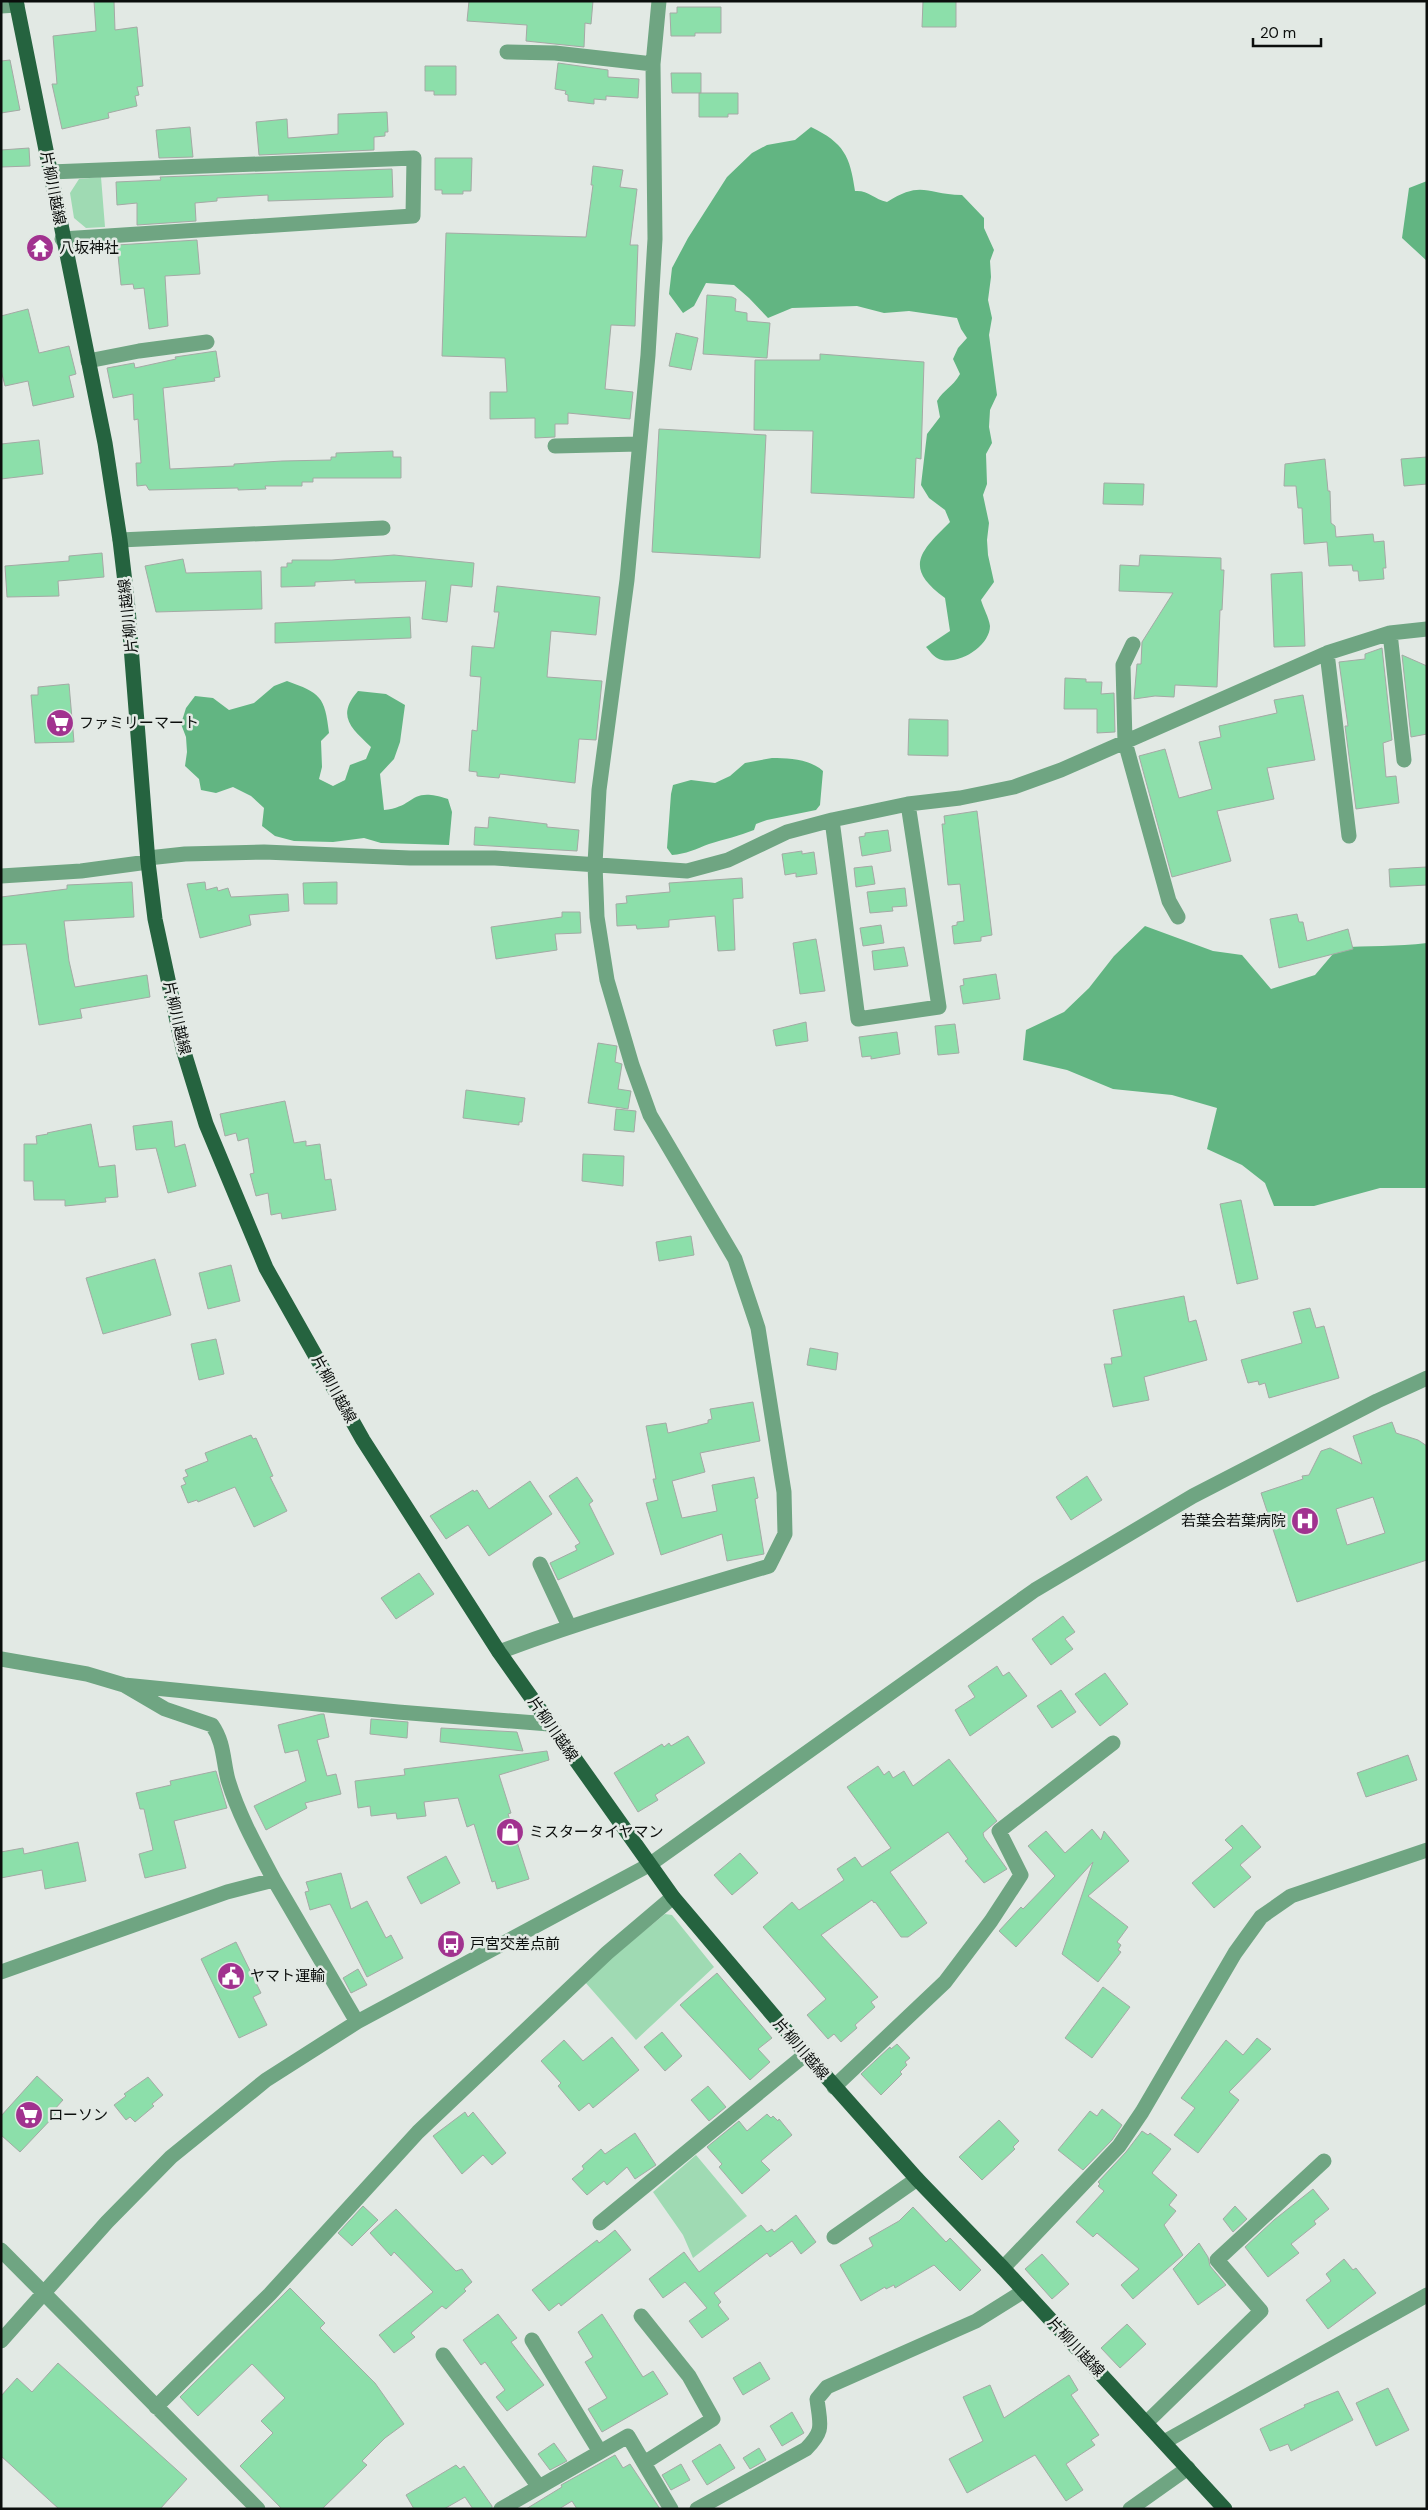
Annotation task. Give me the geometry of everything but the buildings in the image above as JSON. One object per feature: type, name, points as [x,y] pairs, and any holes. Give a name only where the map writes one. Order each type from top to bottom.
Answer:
[{"type":"main road","name":"片柳川越線","points":[[17,3],[62,239],[105,443],[120,540],[128,608],[148,860],[155,919],[183,1049],[206,1124],[266,1268],[363,1440],[499,1652],[673,1897],[834,2087],[917,2179],[1003,2268],[1225,2509]]},
{"type":"street","points":[[499,1652],[570,1626],[769,1566],[784,1534],[784,1492],[761,1345],[750,1301],[735,1259],[650,1115],[632,1066],[606,980],[597,917],[595,864],[599,790],[627,580],[648,355],[654,239],[653,64],[659,1]]},
{"type":"street","points":[[1,6],[17,3]]},
{"type":"street","points":[[507,52],[556,53],[653,64]]},
{"type":"street","points":[[50,172],[414,158],[413,216],[62,239]]},
{"type":"street","points":[[88,361],[139,351],[207,342]]},
{"type":"street","points":[[555,446],[639,444]]},
{"type":"street","points":[[120,540],[383,528]]},
{"type":"street","points":[[1,876],[81,871],[186,854],[246,852],[410,858],[495,858],[687,871],[728,860],[787,832],[832,820],[908,804],[960,798],[1014,787],[1061,770],[1327,653],[1390,634],[1427,628]]},
{"type":"street","points":[[1390,634],[1404,760]]},
{"type":"street","points":[[1133,644],[1123,664],[1125,742],[1169,901],[1178,917]]},
{"type":"street","points":[[1327,653],[1349,836]]},
{"type":"street","points":[[832,820],[858,1020],[940,1007],[908,804]]},
{"type":"street","points":[[1,2341],[107,2222],[171,2157],[266,2080],[356,2022],[649,1865],[1036,1590],[1193,1496],[1377,1401],[1427,1378]]},
{"type":"street","points":[[540,1564],[570,1626]]},
{"type":"street","points":[[1,1659],[87,1674],[124,1685],[398,1712],[549,1724]]},
{"type":"street","points":[[124,1685],[165,1708],[212,1725],[221,1742],[228,1780],[240,1814],[274,1880],[356,2022]]},
{"type":"street","points":[[834,2087],[945,1982],[991,1921],[1021,1875],[999,1831],[1113,1743]]},
{"type":"street","points":[[1003,2268],[1119,2146],[1142,2112],[1235,1953],[1261,1917],[1291,1896],[1427,1850]]},
{"type":"street","points":[[1,1972],[227,1892],[274,1880]]},
{"type":"street","points":[[156,2406],[270,2294],[418,2132],[607,1953],[673,1897]]},
{"type":"street","points":[[600,2223],[806,2054]]},
{"type":"street","points":[[1146,2423],[1261,2311],[1217,2260],[1324,2161]]},
{"type":"street","points":[[834,2237],[917,2179]]},
{"type":"street","points":[[1,2250],[258,2509]]},
{"type":"street","points":[[697,2509],[806,2449],[819,2436],[820,2426],[817,2399],[827,2388],[976,2321],[1024,2292]]},
{"type":"street","points":[[1164,2442],[1427,2295]]},
{"type":"street","points":[[642,2316],[689,2376],[713,2419],[644,2463]]},
{"type":"street","points":[[532,2340],[600,2452]]},
{"type":"street","points":[[443,2355],[539,2486]]},
{"type":"street","points":[[501,2509],[628,2436],[671,2509]]},
{"type":"street","points":[[1130,2509],[1188,2468]]},
{"type":"green space","points":[[811,127],[831,139],[844,152],[851,168],[855,191],[864,192],[887,202],[908,191],[916,190],[962,195],[984,218],[984,228],[994,250],[990,261],[991,277],[988,300],[992,318],[989,335],[997,395],[990,410],[989,427],[992,443],[986,454],[987,484],[983,495],[989,523],[988,555],[994,582],[981,600],[990,626],[988,634],[978,648],[962,658],[944,660],[936,657],[926,647],[950,631],[945,598],[932,587],[920,568],[920,560],[924,551],[950,522],[945,510],[929,498],[921,485],[927,434],[940,417],[937,401],[960,374],[953,359],[958,348],[967,338],[957,318],[909,311],[884,313],[857,306],[792,308],[768,318],[734,285],[706,283],[694,306],[683,313],[669,294],[672,268],[688,238],[727,177],[752,153],[767,145],[795,140]]},
{"type":"green space","points":[[101,177],[105,227],[86,228],[74,218],[70,193],[79,179]]},
{"type":"green space","points":[[1427,181],[1427,261],[1402,238],[1409,188]]},
{"type":"green space","points":[[287,681],[314,693],[323,703],[329,733],[321,741],[322,767],[319,779],[333,786],[345,780],[350,765],[366,759],[371,747],[352,728],[347,715],[351,700],[358,691],[386,694],[405,705],[400,742],[394,759],[380,774],[384,810],[395,808],[419,796],[426,795],[448,799],[452,812],[449,845],[381,843],[364,838],[333,842],[294,841],[275,836],[262,826],[264,808],[251,796],[233,787],[216,793],[201,790],[199,779],[185,766],[187,752],[186,737],[181,724],[186,708],[195,696],[213,698],[229,710],[254,703],[274,686]]},
{"type":"green space","points":[[772,758],[806,762],[823,771],[820,805],[816,810],[767,820],[756,824],[754,830],[672,855],[667,848],[673,785],[691,780],[715,783],[730,776],[745,763]]},
{"type":"green space","points":[[1145,926],[1213,951],[1242,955],[1271,989],[1315,975],[1338,948],[1427,943],[1427,1188],[1380,1188],[1314,1206],[1274,1206],[1265,1183],[1242,1165],[1207,1149],[1217,1108],[1172,1095],[1113,1089],[1067,1070],[1023,1060],[1026,1030],[1064,1012],[1089,988],[1114,956]]},
{"type":"green space","points":[[665,1914],[672,1915],[714,1967],[636,2040],[585,1982]]},
{"type":"green space","points":[[696,2155],[747,2216],[693,2258],[683,2235],[653,2192]]},
{"type":"place","name":"八坂神社","points":[[40,248]]},
{"type":"place","name":"ファミリーマート","points":[[60,723]]},
{"type":"place","name":"若葉会若葉病院","points":[[1305,1521]]},
{"type":"place","name":"ミスタータイヤマン","points":[[510,1832]]},
{"type":"place","name":"戸宮交差点前","points":[[451,1944]]},
{"type":"place","name":"ヤマト運輸","points":[[231,1976]]},
{"type":"place","name":"ローソン","points":[[29,2115]]}]
